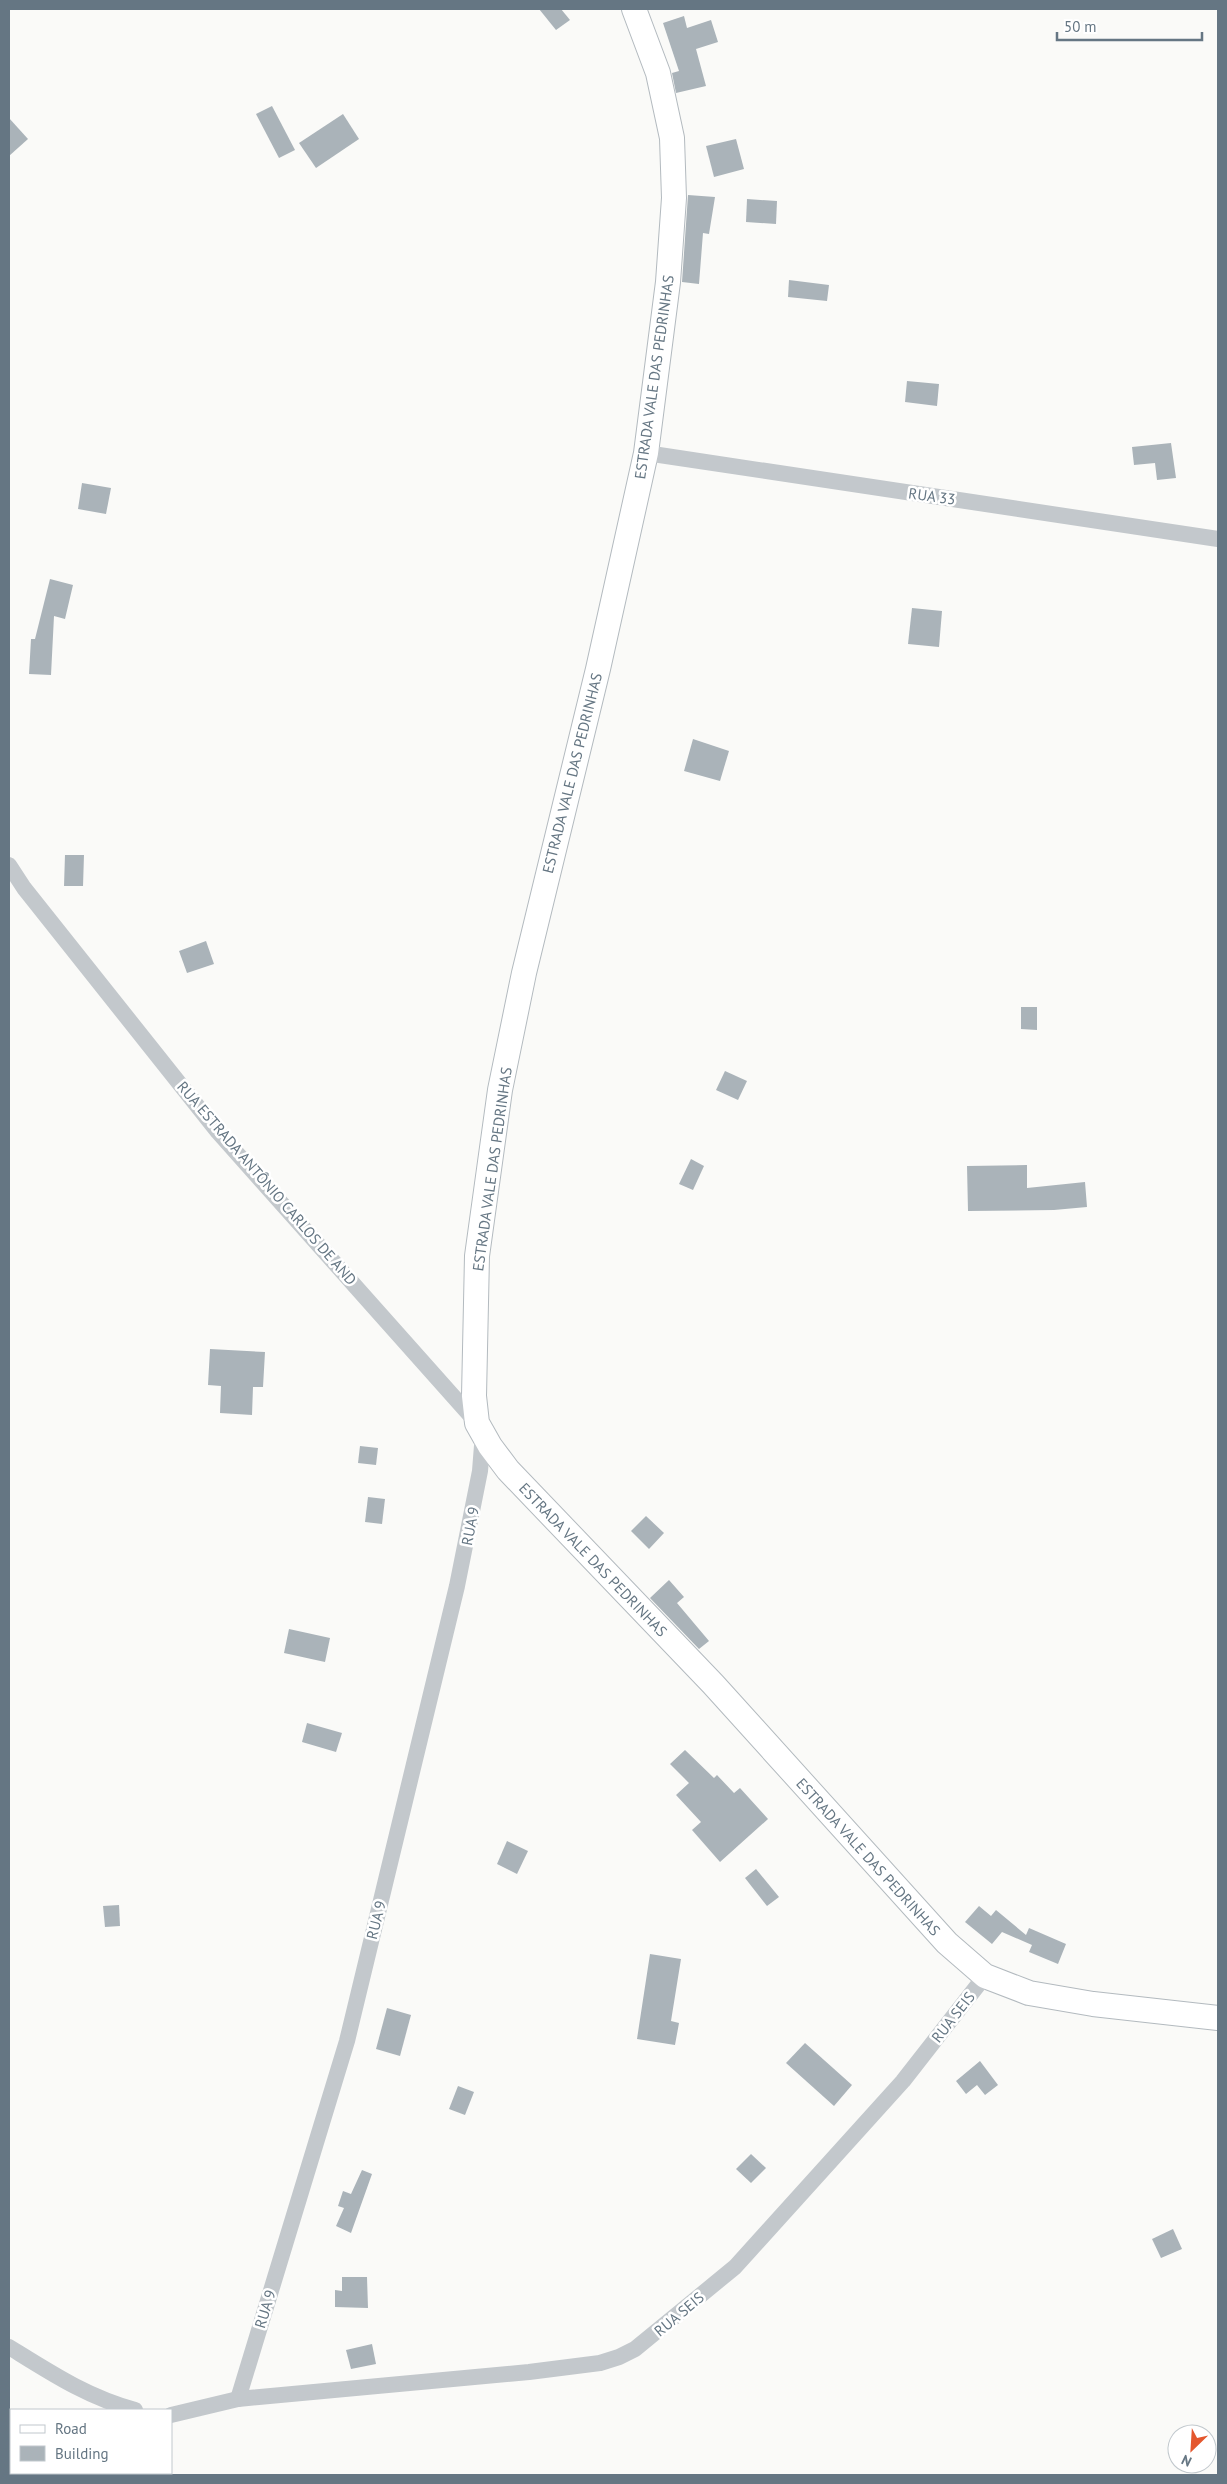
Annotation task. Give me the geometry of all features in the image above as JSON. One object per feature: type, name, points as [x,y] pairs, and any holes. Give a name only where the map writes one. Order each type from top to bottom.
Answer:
[{"type":"main road","name":"ESTRADA VALE DAS PEDRINHAS","points":[[634,9],[658,73],[672,138],[674,188],[668,282],[646,453],[598,669],[524,973],[500,1090],[477,1256],[474,1396],[480,1428],[508,1470],[713,1684],[947,1944],[985,1976],[1030,1992],[1093,2004],[1218,2018]]},
{"type":"street","name":"RUA 33","points":[[646,453],[1218,540]]},
{"type":"street","name":"RUA ESTRADA ANTÔNIO CARLOS DE AND","points":[[9,865],[24,888],[218,1132],[480,1428]]},
{"type":"street","name":"RUA 9","points":[[238,2399],[347,2041],[460,1577],[480,1471],[480,1428]]},
{"type":"street","name":"RUA SEIS","points":[[172,2415],[238,2399],[529,2372],[600,2363],[635,2349],[735,2267],[903,2081],[985,1976]]},
{"type":"street","points":[[9,2347],[81,2391],[110,2404],[131,2409]]},
{"type":"building","points":[[539,9],[561,9],[570,20],[556,30]]},
{"type":"building","points":[[684,16],[687,28],[711,20],[718,42],[696,49],[706,86],[676,93],[672,73],[679,71],[663,23]]},
{"type":"building","points":[[272,106],[295,150],[279,158],[256,114]]},
{"type":"building","points":[[343,114],[359,139],[316,168],[299,143]]},
{"type":"building","points":[[9,118],[28,139],[9,156]]},
{"type":"building","points":[[736,139],[744,169],[714,177],[706,146]]},
{"type":"building","points":[[688,195],[715,197],[709,234],[703,233],[699,284],[682,282]]},
{"type":"building","points":[[747,199],[777,201],[776,224],[746,222]]},
{"type":"building","points":[[789,280],[829,285],[827,301],[788,297]]},
{"type":"building","points":[[907,381],[939,384],[937,406],[905,402]]},
{"type":"building","points":[[1171,443],[1176,478],[1157,480],[1155,463],[1134,465],[1132,447]]},
{"type":"building","points":[[82,483],[111,488],[106,514],[78,509]]},
{"type":"building","points":[[50,579],[73,585],[65,619],[54,616],[51,675],[29,674],[31,639],[35,639]]},
{"type":"building","points":[[912,608],[942,611],[939,647],[908,644]]},
{"type":"building","points":[[693,739],[729,751],[720,781],[684,771]]},
{"type":"building","points":[[65,855],[84,855],[83,886],[64,886]]},
{"type":"building","points":[[206,941],[214,964],[187,973],[179,951]]},
{"type":"building","points":[[1021,1007],[1037,1007],[1037,1030],[1021,1029]]},
{"type":"building","points":[[725,1071],[747,1081],[738,1100],[716,1090]]},
{"type":"building","points":[[691,1159],[704,1166],[693,1190],[679,1184]]},
{"type":"building","points":[[1027,1165],[1027,1188],[1085,1182],[1087,1207],[1054,1210],[968,1211],[967,1166]]},
{"type":"building","points":[[210,1349],[265,1352],[263,1387],[253,1387],[252,1415],[220,1413],[221,1386],[208,1385]]},
{"type":"building","points":[[360,1446],[378,1448],[376,1465],[358,1463]]},
{"type":"building","points":[[368,1497],[385,1499],[382,1524],[365,1522]]},
{"type":"building","points":[[646,1516],[664,1533],[649,1549],[631,1531]]},
{"type":"building","points":[[669,1580],[684,1597],[677,1603],[709,1641],[699,1649],[650,1598]]},
{"type":"building","points":[[289,1629],[330,1638],[325,1662],[284,1653]]},
{"type":"building","points":[[307,1723],[342,1733],[336,1752],[302,1742]]},
{"type":"building","points":[[685,1750],[714,1778],[717,1775],[734,1793],[740,1788],[768,1819],[720,1862],[692,1830],[701,1822],[676,1795],[689,1783],[670,1764]]},
{"type":"building","points":[[507,1841],[528,1851],[517,1874],[497,1864]]},
{"type":"building","points":[[756,1869],[779,1897],[767,1906],[745,1878]]},
{"type":"building","points":[[119,1905],[120,1926],[105,1927],[103,1906]]},
{"type":"building","points":[[979,1906],[991,1916],[996,1910],[1026,1935],[1029,1928],[1066,1944],[1058,1964],[1029,1952],[1032,1945],[1002,1932],[992,1944],[965,1922]]},
{"type":"building","points":[[650,1954],[681,1959],[671,2021],[679,2023],[675,2045],[637,2039]]},
{"type":"building","points":[[387,2008],[411,2015],[400,2056],[376,2049]]},
{"type":"building","points":[[805,2043],[852,2085],[834,2106],[786,2063]]},
{"type":"building","points":[[980,2061],[998,2085],[985,2095],[977,2085],[966,2094],[956,2081]]},
{"type":"building","points":[[458,2086],[474,2092],[465,2115],[449,2109]]},
{"type":"building","points":[[751,2154],[766,2168],[751,2183],[736,2169]]},
{"type":"building","points":[[362,2170],[372,2174],[351,2233],[336,2226],[344,2208],[338,2206],[343,2191],[351,2194]]},
{"type":"building","points":[[1173,2229],[1182,2249],[1161,2258],[1152,2239]]},
{"type":"building","points":[[342,2277],[367,2277],[368,2308],[335,2307],[335,2290],[342,2291]]},
{"type":"building","points":[[372,2344],[376,2364],[351,2369],[346,2350]]}]
